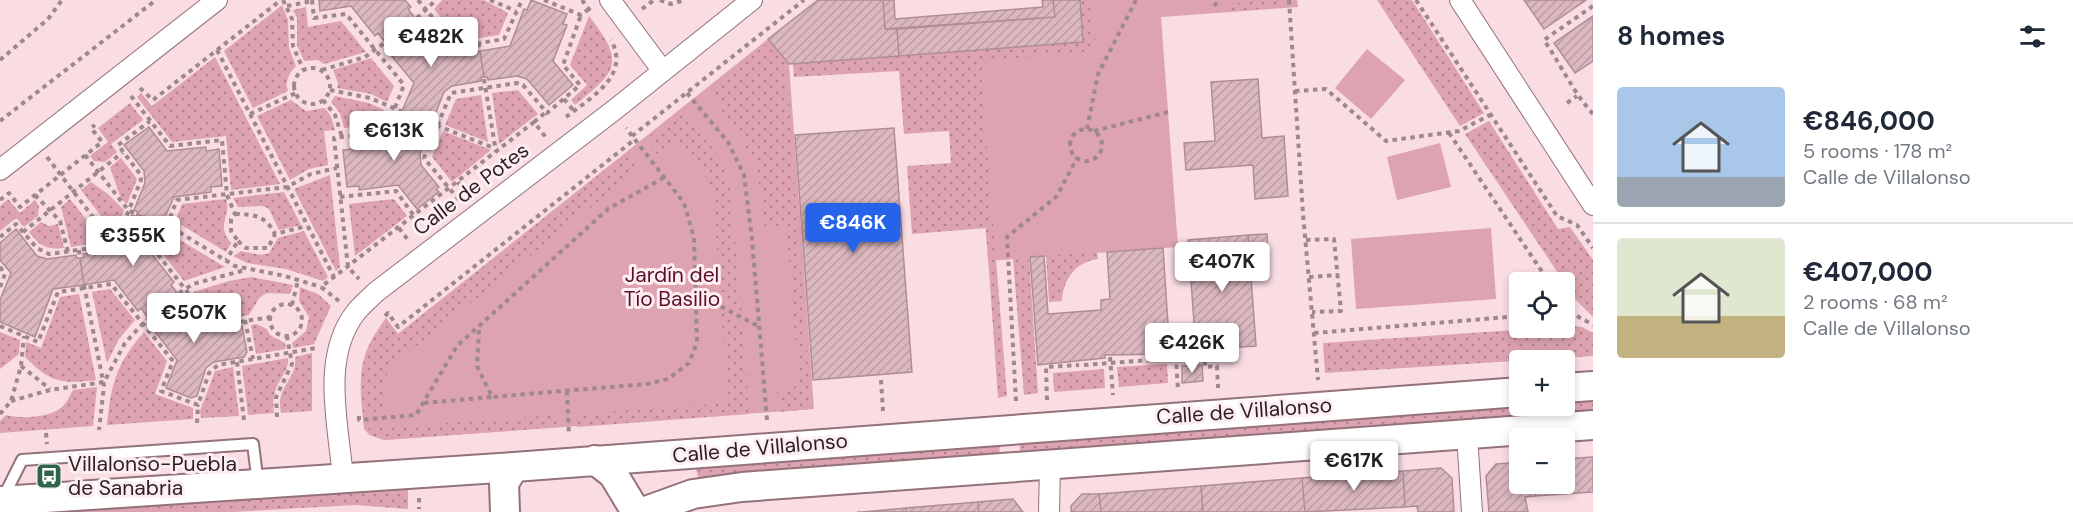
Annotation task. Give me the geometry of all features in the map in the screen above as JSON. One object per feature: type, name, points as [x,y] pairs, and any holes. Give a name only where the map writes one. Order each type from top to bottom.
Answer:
[{"type":"main road","points":[[1575,387],[1593,386]]},
{"type":"main road","name":"Calle de Villalonso","points":[[1,501],[514,467],[1509,393]]},
{"type":"main road","name":"Calle de Villalonso","points":[[643,512],[682,497],[718,490],[1593,425]]},
{"type":"main road","points":[[595,460],[613,474],[636,512]]},
{"type":"main road","points":[[505,512],[504,483],[514,467]]},
{"type":"street","points":[[0,170],[217,0]]},
{"type":"street","points":[[610,0],[662,70]]},
{"type":"street","name":"Calle de Potes","points":[[343,479],[335,371],[344,333],[356,312],[376,292],[613,111],[752,0]]},
{"type":"street","points":[[1460,0],[1593,205]]},
{"type":"street","points":[[1467,435],[1472,512]]},
{"type":"street","points":[[1049,512],[1050,465]]},
{"type":"lane","points":[[1,501],[22,460],[253,444],[258,484]]},
{"type":"path","points":[[0,60],[48,19],[62,0]]},
{"type":"path","points":[[0,121],[156,0]]},
{"type":"path","points":[[123,103],[142,87],[153,100],[282,0],[292,19],[293,46],[303,69]]},
{"type":"path","points":[[418,0],[457,47],[504,39],[522,0]]},
{"type":"path","points":[[417,18],[436,0]]},
{"type":"path","points":[[490,0],[516,11]]},
{"type":"path","points":[[544,0],[581,15]]},
{"type":"path","points":[[660,0],[671,4],[685,0]]},
{"type":"path","points":[[380,321],[388,313],[398,327],[804,0]]},
{"type":"path","points":[[1087,129],[1098,74],[1136,0]]},
{"type":"path","points":[[1214,6],[1219,0]]},
{"type":"path","points":[[1289,0],[1318,380]]},
{"type":"path","points":[[1416,0],[1557,216],[1577,225],[1593,248]]},
{"type":"path","points":[[287,6],[312,1],[314,18],[346,14],[404,85],[385,132],[334,138],[348,267],[360,281],[356,285]]},
{"type":"path","points":[[1593,6],[1544,40],[1564,68],[1577,96],[1593,114]]},
{"type":"path","points":[[321,288],[580,85],[563,65],[581,15],[589,9]]},
{"type":"path","points":[[559,123],[612,78],[617,63],[613,44],[608,34]]},
{"type":"path","points":[[322,70],[331,84],[323,100],[308,104],[298,98],[293,87],[296,76],[303,69],[322,70],[365,57],[384,43]]},
{"type":"path","points":[[478,43],[480,50]]},
{"type":"path","points":[[217,50],[334,278]]},
{"type":"path","points":[[484,79],[495,150]]},
{"type":"path","points":[[459,200],[424,158],[451,93],[517,83],[523,85],[546,112]]},
{"type":"path","points":[[1295,91],[1326,89],[1386,141],[1459,132],[1490,115]]},
{"type":"path","points":[[330,90],[370,98],[401,111]]},
{"type":"path","points":[[423,403],[567,391],[668,379],[689,363],[697,342],[697,294],[694,238],[684,203],[598,91]]},
{"type":"path","points":[[250,114],[296,93]]},
{"type":"path","points":[[687,93],[728,142],[744,175],[752,238],[766,420]]},
{"type":"path","points":[[131,96],[170,146],[222,140],[227,195],[235,214]]},
{"type":"path","points":[[1568,103],[1577,96]]},
{"type":"path","points":[[564,99],[574,111]]},
{"type":"path","points":[[323,100],[335,115],[342,137]]},
{"type":"path","points":[[1094,131],[1102,142],[1099,155],[1086,161],[1077,158],[1071,148],[1074,135],[1087,129],[1094,131],[1168,112]]},
{"type":"path","points":[[0,237],[16,224],[37,248],[49,254],[107,246],[118,237],[141,180],[140,174],[118,145],[150,121]]},
{"type":"path","points":[[0,200],[9,193],[21,207],[102,142],[91,128],[99,122]]},
{"type":"path","points":[[428,122],[495,150]]},
{"type":"path","points":[[534,122],[544,135],[552,129]]},
{"type":"path","points":[[1449,133],[1542,272]]},
{"type":"path","points":[[23,232],[123,152]]},
{"type":"path","points":[[85,155],[129,211],[136,213]]},
{"type":"path","points":[[46,156],[112,242]]},
{"type":"path","points":[[1016,401],[1007,237],[1057,196],[1077,158]]},
{"type":"path","points":[[271,317],[214,326],[156,252],[166,224],[177,200],[287,187],[311,174],[337,168]]},
{"type":"path","points":[[358,409],[359,420],[416,415],[458,346],[608,209],[663,178]]},
{"type":"path","points":[[458,182],[467,194]]},
{"type":"path","points":[[340,197],[396,191],[414,216]]},
{"type":"path","points":[[35,195],[48,212],[60,221],[68,252]]},
{"type":"path","points":[[235,214],[231,219],[231,231],[246,248],[259,250],[268,248],[275,234],[307,226]]},
{"type":"path","points":[[235,214],[260,216],[269,222],[275,234]]},
{"type":"path","points":[[166,224],[226,260],[246,269],[298,280],[321,288],[338,302],[345,295]]},
{"type":"path","points":[[1306,240],[1334,238],[1341,311],[1312,312]]},
{"type":"path","points":[[226,260],[238,241]]},
{"type":"path","points":[[79,250],[80,258]]},
{"type":"path","points":[[0,267],[5,274],[0,287]]},
{"type":"path","points":[[179,293],[184,289],[246,269]]},
{"type":"path","points":[[1309,278],[1338,275]]},
{"type":"path","points":[[292,305],[298,280]]},
{"type":"path","points":[[0,326],[38,342],[58,292],[111,284],[172,361],[161,391],[198,405]]},
{"type":"path","points":[[84,287],[104,382],[99,430]]},
{"type":"path","points":[[697,294],[758,326]]},
{"type":"path","points":[[279,305],[292,305],[299,309],[303,318],[301,328],[294,335],[287,336],[274,332],[270,322],[279,305]]},
{"type":"path","points":[[1575,316],[1593,325]]},
{"type":"path","points":[[1314,333],[1509,317]]},
{"type":"path","points":[[104,382],[125,343],[147,319]]},
{"type":"path","points":[[245,320],[253,359]]},
{"type":"path","points":[[479,329],[477,366],[492,397]]},
{"type":"path","points":[[0,414],[11,401],[21,366],[24,336]]},
{"type":"path","points":[[278,417],[276,397],[292,364],[287,336]]},
{"type":"path","points":[[197,423],[198,405],[209,373],[218,365],[316,348]]},
{"type":"path","points":[[1204,352],[1205,367],[1216,366],[1218,388]]},
{"type":"path","points":[[1110,357],[1113,395]]},
{"type":"path","points":[[1047,400],[1046,367],[1176,358],[1178,392]]},
{"type":"path","points":[[237,362],[244,420]]},
{"type":"path","points":[[21,366],[50,390]]},
{"type":"path","points":[[882,380],[883,411]]},
{"type":"path","points":[[11,401],[50,390],[104,382]]},
{"type":"path","points":[[567,391],[569,435]]},
{"type":"path","points":[[46,434],[47,445]]},
{"type":"green space","points":[[442,0],[484,0],[508,13],[499,35],[460,41],[434,9]]},
{"type":"green space","points":[[1080,0],[1297,0],[1298,7],[1161,17],[1178,247],[988,261],[973,50],[1083,42]]},
{"type":"green space","points":[[1080,0],[1092,0],[1095,44],[1091,51],[992,60],[984,64],[981,71],[1007,396],[998,398],[986,228],[912,234],[907,166],[951,163],[949,131],[904,134],[899,71],[794,77],[793,64],[1083,42]]},
{"type":"green space","points":[[1280,0],[1280,7],[1224,12],[1223,4]]},
{"type":"green space","points":[[1377,0],[1412,0],[1484,113],[1460,126]]},
{"type":"green space","points":[[282,5],[288,20],[289,48],[296,66],[288,77],[288,91],[253,108],[224,51]]},
{"type":"green space","points":[[306,7],[308,27],[341,21],[366,52],[324,64],[318,60],[304,61],[297,45],[297,18],[293,10]]},
{"type":"green space","points":[[589,16],[608,45],[612,65],[600,83],[575,105],[571,100],[587,85],[570,65]]},
{"type":"green space","name":"Jardín del Tío Basilio","points":[[768,39],[789,64],[814,409],[384,440],[370,435],[364,429],[361,397],[362,371],[369,346],[386,318],[398,334]]},
{"type":"green space","points":[[769,42],[786,63],[811,409],[779,412],[777,389],[799,386],[786,225],[765,227],[757,171],[740,136],[708,91]]},
{"type":"green space","points":[[1367,49],[1405,80],[1371,119],[1335,88]]},
{"type":"green space","points":[[215,57],[280,184],[231,190],[226,136],[172,142],[137,97],[141,93],[152,106]]},
{"type":"green space","points":[[371,58],[394,86],[387,102],[371,94],[337,88],[338,83],[333,70]]},
{"type":"green space","points":[[518,90],[538,114],[499,144],[492,93]]},
{"type":"green space","points":[[481,95],[488,142],[445,125],[456,99]]},
{"type":"green space","points":[[335,96],[369,103],[384,110],[379,124],[344,128],[340,113],[331,102]]},
{"type":"green space","points":[[291,100],[306,111],[324,108],[331,116],[335,130],[324,131],[328,165],[309,169],[290,180],[257,116]]},
{"type":"green space","points":[[130,103],[143,120],[111,144],[117,152],[105,162],[94,161],[90,156],[108,142],[98,128]]},
{"type":"green space","points":[[682,111],[715,151],[729,180],[742,313],[720,300],[714,202],[705,175],[678,141],[658,155],[646,139]]},
{"type":"green space","points":[[1489,121],[1558,229],[1570,227],[1593,260],[1593,317],[1575,299],[1575,272],[1557,272],[1465,134]]},
{"type":"green space","points":[[443,131],[491,150],[452,182],[432,157]]},
{"type":"green space","points":[[1440,143],[1451,187],[1397,200],[1387,157]]},
{"type":"green space","points":[[629,151],[642,167],[391,366],[387,373],[384,408],[378,412],[363,412],[363,362],[371,342],[386,318],[398,334]]},
{"type":"green space","points":[[121,158],[137,179],[127,204],[121,199],[110,167]]},
{"type":"green space","points":[[330,175],[340,267],[336,271],[294,189]]},
{"type":"green space","points":[[91,182],[108,194],[124,210],[115,234],[81,190]]},
{"type":"green space","points":[[284,192],[301,225],[279,230],[269,209],[263,206],[238,207],[233,198]]},
{"type":"green space","points":[[8,199],[20,213],[35,200],[39,206],[38,216],[24,227],[16,218],[0,231],[0,206]]},
{"type":"green space","points":[[70,199],[104,242],[71,247],[61,207]]},
{"type":"green space","points":[[226,199],[224,231],[231,243],[226,252],[175,221],[182,204]]},
{"type":"green space","points":[[394,199],[407,216],[355,256],[349,204]]},
{"type":"green space","points":[[41,222],[49,226],[58,224],[64,248],[48,248],[33,237],[29,232]]},
{"type":"green space","points":[[1491,228],[1496,299],[1356,309],[1351,239]]},
{"type":"green space","points":[[304,231],[328,277],[323,281],[286,269],[247,263],[233,256],[241,251],[261,255],[269,253],[278,238]]},
{"type":"green space","points":[[170,234],[225,267],[184,281],[162,253]]},
{"type":"green space","points":[[1097,252],[1098,259],[1083,264],[1072,273],[1065,286],[1062,301],[1049,302],[1046,256]]},
{"type":"green space","points":[[1029,257],[1038,393],[1024,395],[1013,258]]},
{"type":"green space","points":[[252,277],[293,285],[290,294],[267,293],[260,297],[249,315],[216,321],[193,292],[229,281]]},
{"type":"green space","points":[[300,287],[318,294],[331,306],[314,344],[293,348],[292,343],[306,331],[309,317],[299,301]]},
{"type":"green space","points":[[110,289],[135,320],[119,339],[107,363],[92,292]]},
{"type":"green space","points":[[79,294],[96,380],[74,382],[57,380],[42,372],[25,357],[26,342],[41,348],[60,297]]},
{"type":"green space","points":[[721,311],[743,323],[749,414],[577,427],[576,414],[729,403]]},
{"type":"green space","points":[[256,324],[267,329],[270,335],[285,343],[286,349],[256,354],[251,325]]},
{"type":"green space","points":[[1575,326],[1593,333],[1593,356],[1575,357],[1575,350],[1509,350],[1509,361],[1325,373],[1323,343],[1509,330],[1509,338],[1575,338]]},
{"type":"green space","points":[[0,332],[20,340],[19,354],[0,369]]},
{"type":"green space","points":[[144,332],[167,361],[155,394],[193,408],[193,419],[107,425],[116,375],[127,354]]},
{"type":"green space","points":[[312,353],[312,411],[281,413],[281,396],[293,371],[295,357]]},
{"type":"green space","points":[[288,358],[286,370],[274,394],[274,413],[248,415],[242,366]]},
{"type":"green space","points":[[1167,364],[1168,383],[1119,387],[1117,367]]},
{"type":"green space","points":[[233,367],[239,416],[201,418],[200,411],[215,371]]},
{"type":"green space","points":[[1104,369],[1105,388],[1054,392],[1053,373]]},
{"type":"green space","points":[[97,387],[93,426],[0,433],[0,421],[6,415],[27,417],[57,411],[64,405],[73,390]]},
{"type":"green space","points":[[1593,398],[1593,412],[1575,413],[1575,399]]},
{"type":"green space","points":[[1509,406],[1509,416],[1538,416],[1020,454],[1019,440]]},
{"type":"green space","points":[[559,415],[560,427],[384,440],[370,435],[364,429]]},
{"type":"green space","points":[[999,443],[1000,456],[699,479],[695,466]]},
{"type":"green space","points":[[408,485],[408,509],[355,505],[232,512],[39,512]]},
{"type":"building","points":[[319,0],[405,0],[411,7],[408,9],[415,18],[385,42],[378,33],[375,36],[351,6],[320,11]]},
{"type":"building","points":[[531,0],[567,14],[563,24],[567,25],[553,61],[573,85],[549,105],[527,79],[517,76],[488,80],[484,77],[480,51],[510,46],[524,9],[527,10]]},
{"type":"building","points":[[818,0],[883,0],[885,29],[897,29],[899,56],[789,64],[768,39]]},
{"type":"building","points":[[883,0],[894,0],[895,19],[1043,7],[1042,0],[1053,0],[1055,17],[885,29]]},
{"type":"building","points":[[1053,0],[1080,0],[1083,42],[899,56],[897,29],[1055,17]]},
{"type":"building","points":[[1524,0],[1586,0],[1544,29]]},
{"type":"building","points":[[1593,16],[1593,61],[1575,73],[1554,43]]},
{"type":"building","points":[[415,18],[423,27],[426,25],[450,55],[480,51],[484,77],[481,81],[452,86],[444,92],[433,120],[428,119],[427,121],[402,111],[414,83],[390,54],[393,51],[385,42]]},
{"type":"building","points":[[1258,79],[1262,138],[1284,136],[1288,196],[1255,199],[1253,165],[1186,170],[1184,143],[1215,141],[1211,82]]},
{"type":"building","points":[[402,111],[427,121],[426,124],[431,126],[420,153],[421,165],[439,187],[436,189],[439,192],[417,209],[398,185],[359,190],[359,186],[347,187],[343,150],[354,149],[353,145],[391,140]]},
{"type":"building","points":[[149,127],[167,151],[206,147],[206,151],[219,149],[222,186],[211,187],[211,192],[174,197],[162,224],[137,214],[138,212],[134,210],[145,183],[144,171],[124,145]]},
{"type":"building","points":[[894,128],[912,372],[813,380],[795,135]]},
{"type":"building","points":[[137,214],[162,224],[150,252],[174,282],[171,285],[178,294],[148,318],[141,308],[138,311],[114,280],[84,285],[80,258],[84,257],[83,254],[112,250],[120,244],[132,215],[136,217]]},
{"type":"building","points":[[16,229],[37,256],[47,259],[76,255],[80,258],[84,285],[53,289],[35,337],[0,322],[0,300],[11,273],[0,260],[0,243]]},
{"type":"building","points":[[1267,234],[1268,251],[1249,252],[1248,235]]},
{"type":"building","points":[[1248,235],[1256,346],[1196,350],[1188,240]]},
{"type":"building","points":[[1163,248],[1170,354],[1105,355],[1105,358],[1038,365],[1030,257],[1044,256],[1048,314],[1101,310],[1101,300],[1110,299],[1107,252]]},
{"type":"building","points":[[178,294],[185,303],[189,300],[213,331],[242,326],[247,352],[244,357],[214,362],[206,368],[197,396],[191,398],[166,388],[177,360],[153,329],[156,327],[148,318]]},
{"type":"building","points":[[1202,365],[1203,381],[1182,383],[1182,366]]},
{"type":"building","points":[[1593,457],[1593,492],[1575,493],[1575,458]]},
{"type":"building","points":[[1509,463],[1509,494],[1535,494],[1535,496],[1525,497],[1528,512],[1489,512],[1486,476],[1496,464]]},
{"type":"building","points":[[1441,468],[1452,478],[1454,512],[1418,512],[1417,506],[1405,507],[1403,471]]},
{"type":"building","points":[[1403,471],[1405,507],[1305,512],[1302,478]]},
{"type":"building","points":[[1302,478],[1305,512],[1203,512],[1201,486]]},
{"type":"building","points":[[1201,486],[1203,512],[1101,512],[1099,494]]},
{"type":"building","points":[[1082,494],[1099,494],[1101,512],[1071,512],[1071,506]]},
{"type":"building","points":[[1535,494],[1564,494],[1535,496]]},
{"type":"building","points":[[1013,499],[1023,512],[979,512],[978,502]]},
{"type":"building","points":[[978,502],[979,512],[906,512],[906,508]]},
{"type":"building","points":[[906,508],[906,512],[862,512]]},
{"type":"place","name":"Villalonso-Puebla de Sanabria","points":[[49,476]]}]
